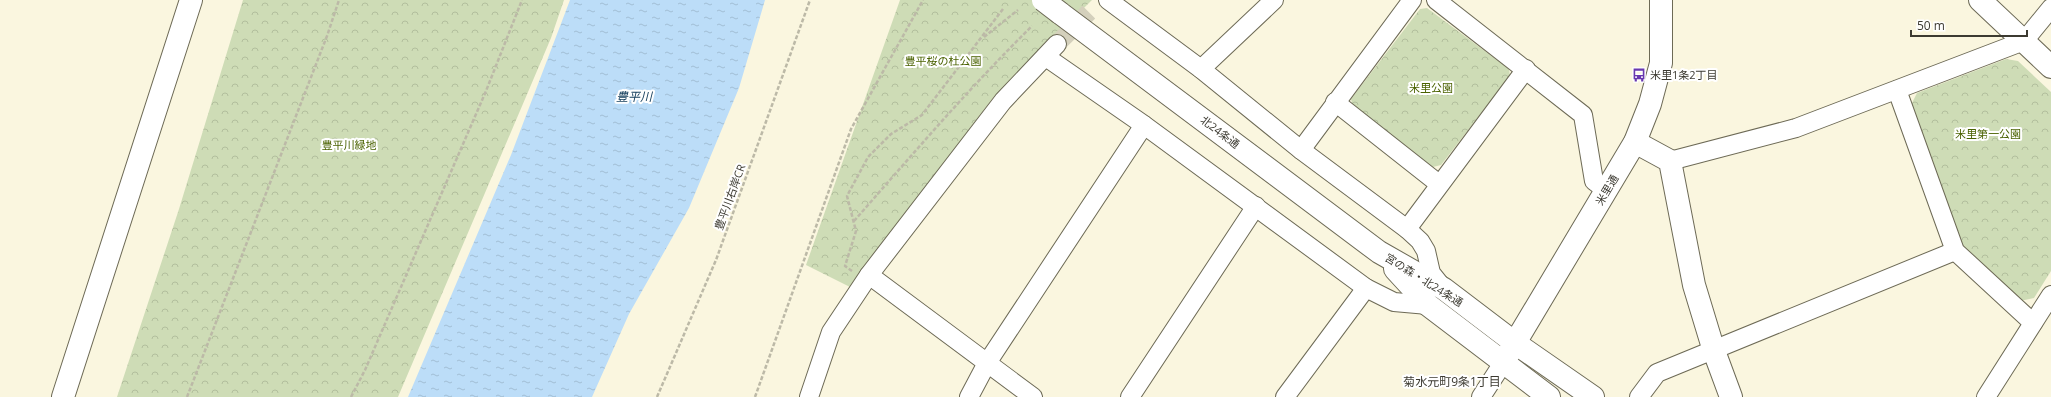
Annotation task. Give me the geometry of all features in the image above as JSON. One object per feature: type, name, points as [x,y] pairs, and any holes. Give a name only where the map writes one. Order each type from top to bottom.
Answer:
[{"type":"street","points":[[63,397],[191,0]]},
{"type":"street","points":[[1201,69],[1274,0]]},
{"type":"street","points":[[1300,150],[1412,0]]},
{"type":"street","points":[[1436,0],[1583,115],[1594,181],[1606,190]]},
{"type":"street","name":"米里通","points":[[1503,363],[1635,142],[1650,104],[1662,63],[1660,0]]},
{"type":"street","points":[[1980,0],[2051,66]]},
{"type":"street","points":[[1101,2],[1201,69],[1300,150],[1407,229],[1420,241],[1426,251],[1431,273],[1444,289]]},
{"type":"street","name":"北24条通","points":[[1052,6],[1379,252]]},
{"type":"street","points":[[1635,142],[1670,161],[1796,128],[2024,41],[2051,8]]},
{"type":"street","points":[[808,397],[832,332],[867,279],[1002,101],[1052,50],[1144,125],[1366,288],[1394,302],[1428,305]]},
{"type":"street","points":[[1407,229],[1526,69]]},
{"type":"street","points":[[1897,90],[1955,251],[2033,324]]},
{"type":"street","points":[[1335,102],[1439,184]]},
{"type":"street","points":[[969,397],[987,363],[1144,125]]},
{"type":"street","points":[[1670,161],[1694,285],[1714,351],[1731,397]]},
{"type":"street","points":[[1130,397],[1256,206]]},
{"type":"street","points":[[1640,397],[1657,373],[1714,351],[1955,251]]},
{"type":"street","name":"宮の森・北24条通","points":[[1379,252],[1444,289],[1515,343],[1593,397]]},
{"type":"street","name":"宮の森・北24条通","points":[[1379,252],[1428,305],[1549,397]]},
{"type":"street","points":[[867,279],[1033,397]]},
{"type":"street","points":[[1285,397],[1366,288]]},
{"type":"street","points":[[1986,397],[2051,296]]},
{"type":"street","points":[[1481,397],[1503,363]]},
{"type":"path","points":[[187,397],[324,44],[339,0]]},
{"type":"path","points":[[351,397],[365,370],[486,91],[522,0]]},
{"type":"path","name":"豊平川右岸CR","points":[[657,397],[716,260],[810,0]]},
{"type":"path","points":[[755,397],[851,129],[923,0]]},
{"type":"path","points":[[867,279],[845,266],[856,231],[847,196],[868,157],[891,134],[922,115],[1003,9]]},
{"type":"path","points":[[981,39],[1018,10]]},
{"type":"path","points":[[854,221],[924,141],[1002,56],[1032,26]]},
{"type":"green space","name":"豊平川緑地","points":[[243,0],[564,0],[551,38],[398,397],[117,397],[179,209]]},
{"type":"green space","name":"豊平桜の杜公園","points":[[900,0],[1092,0],[993,98],[850,287],[806,265]]},
{"type":"green space","name":"米里公園","points":[[1427,8],[1509,69],[1510,76],[1441,165],[1433,167],[1353,107],[1351,99],[1420,9]]},
{"type":"green space","name":"米里第一公園","points":[[2006,59],[2018,61],[2051,92],[2051,271],[2034,298],[2020,301],[1961,245],[1911,105],[1917,93]]},
{"type":"water","name":"豊平川","points":[[570,0],[765,0],[739,88],[689,208],[629,314],[592,397],[408,397],[511,155]]},
{"type":"tunnel","points":[[1057,44],[1095,6]]},
{"type":"place","name":"米里1条2丁目","points":[[1639,75]]},
{"type":"district","name":"菊水元町9条1丁目","points":[[1452,382]]}]
